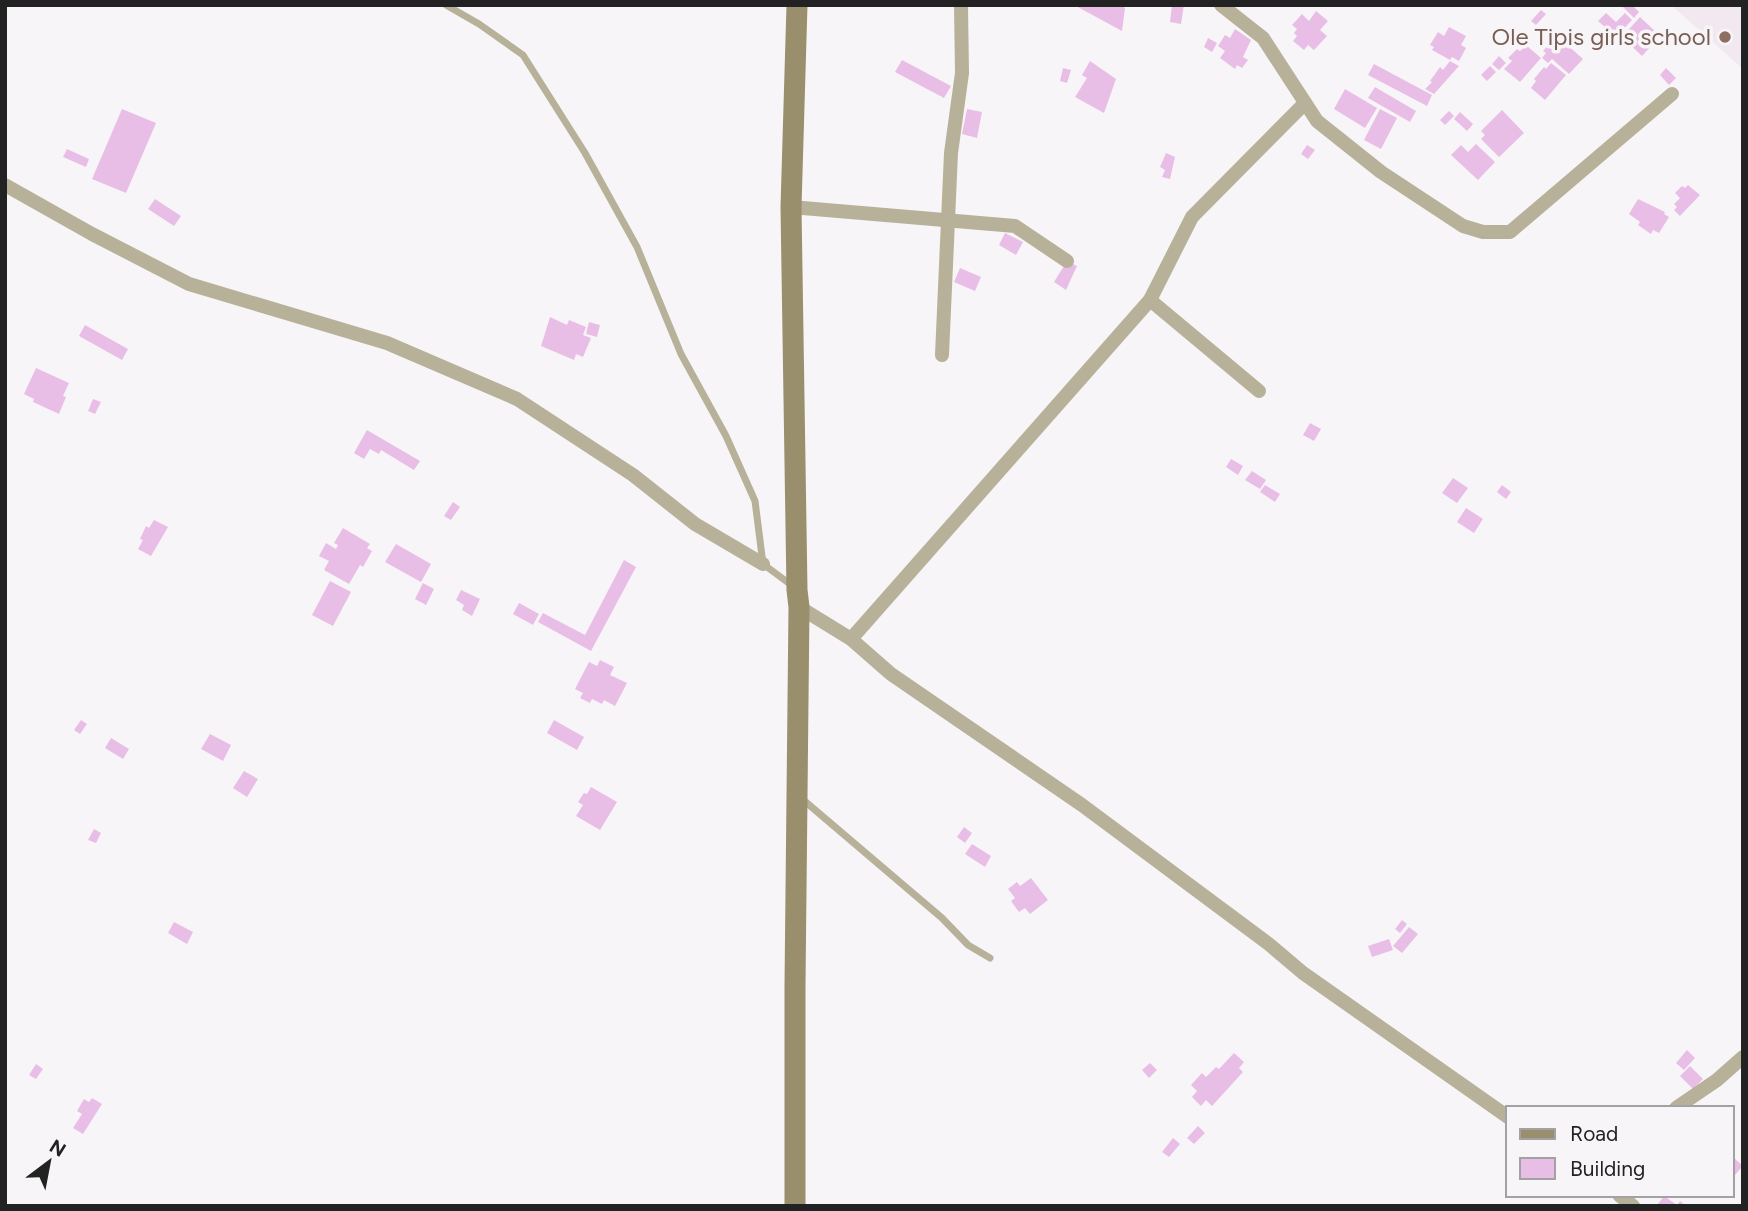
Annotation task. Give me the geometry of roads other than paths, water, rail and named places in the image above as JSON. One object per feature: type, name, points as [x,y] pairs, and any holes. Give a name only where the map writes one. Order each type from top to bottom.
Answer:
[{"type":"main road","points":[[795,1206],[798,598],[791,207],[797,5]]},
{"type":"street","points":[[942,355],[946,219],[951,153],[962,73],[961,5]]},
{"type":"street","points":[[1221,5],[1263,38],[1317,121],[1381,172],[1463,226],[1483,232],[1510,232],[1672,94]]},
{"type":"street","points":[[851,639],[1150,299],[1192,217],[1305,103]]},
{"type":"street","points":[[5,185],[189,284],[387,343],[517,398],[633,475],[695,524],[763,564]]},
{"type":"street","points":[[791,207],[1015,226],[1067,261]]},
{"type":"street","points":[[1150,299],[1259,391]]},
{"type":"street","points":[[798,598],[891,674],[1082,805],[1270,945],[1303,973],[1506,1116]]},
{"type":"street","points":[[1679,1106],[1717,1080],[1743,1057]]},
{"type":"lane","points":[[446,5],[523,55],[585,153],[637,247],[681,355],[726,436],[755,501],[763,564],[798,598]]},
{"type":"lane","points":[[797,794],[942,918],[968,945],[990,958]]},
{"type":"place","name":"Ole Tipis girls school","points":[[1725,37]]}]
